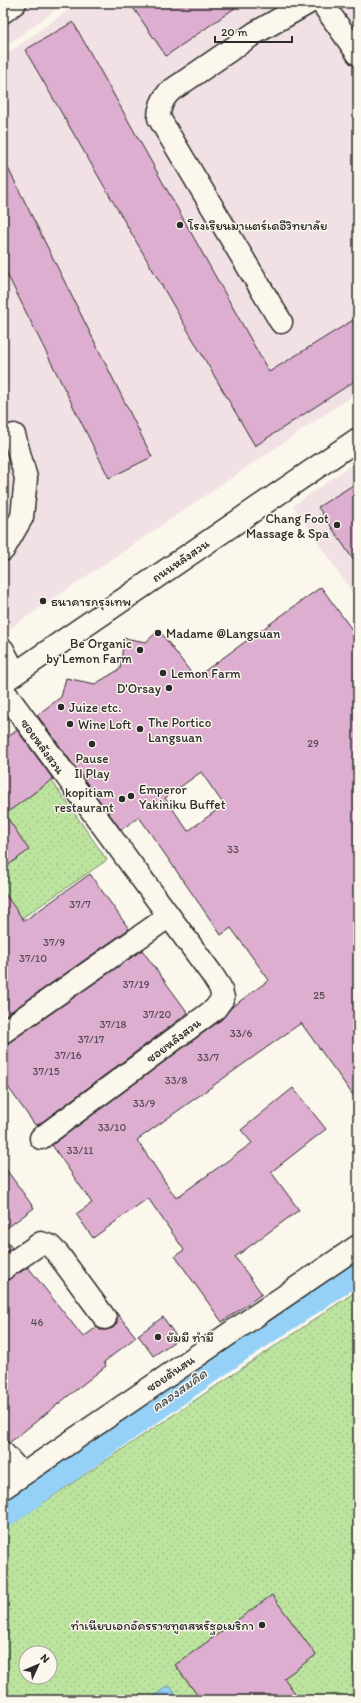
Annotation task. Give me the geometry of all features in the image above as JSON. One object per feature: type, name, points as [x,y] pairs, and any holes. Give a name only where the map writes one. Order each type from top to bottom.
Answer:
[{"type":"street","points":[[3,12],[15,3]]},
{"type":"street","points":[[281,322],[159,118],[159,110],[164,98],[169,92],[255,33],[308,3]]},
{"type":"street","points":[[322,3],[358,54]]},
{"type":"street","points":[[3,550],[22,517],[24,501],[26,478],[14,435]]},
{"type":"street","name":"ถนนหลังสวน","points":[[7,682],[358,440]]},
{"type":"street","name":"ซอยหลังสวน","points":[[3,650],[7,682],[168,917],[214,978],[220,987],[223,998],[215,1009],[41,1138]]},
{"type":"street","points":[[3,1032],[168,917]]},
{"type":"street","points":[[3,1269],[41,1243],[50,1246],[58,1254],[105,1318]]},
{"type":"street","name":"ซอยต้นสน","points":[[3,1488],[358,1246]]},
{"type":"street","points":[[3,1453],[22,1474]]},
{"type":"shaded area","points":[[3,3],[65,3],[3,48]]},
{"type":"shaded area","name":"โรงเรียนมาแตร์เดอีวิทยาลัย","points":[[78,3],[358,3],[358,392],[3,633],[3,57]]},
{"type":"shaded area","points":[[358,460],[358,601],[293,506]]},
{"type":"green space","points":[[45,771],[107,860],[19,920],[3,895],[3,868],[23,854],[3,824],[3,800]]},
{"type":"green space","points":[[358,1290],[358,1700],[3,1700],[3,1530]]},
{"type":"water","points":[[169,1685],[180,1700],[152,1700],[151,1698]]},
{"type":"building","points":[[130,3],[242,3],[166,56]]},
{"type":"building","points":[[73,22],[269,372],[358,317],[358,379],[255,446],[25,50]]},
{"type":"building","points":[[3,158],[152,457],[109,478],[3,266]]},
{"type":"building","points":[[358,482],[358,567],[318,507]]},
{"type":"building","points":[[321,587],[358,638],[358,1102],[301,1023],[137,1140],[176,1198],[252,1143],[241,1130],[293,1088],[326,1129],[271,1172],[299,1210],[235,1257],[262,1294],[222,1322],[175,1256],[184,1250],[148,1198],[93,1238],[76,1214],[92,1203],[52,1145],[222,1019],[232,1007],[269,980],[231,928],[221,935],[139,817],[121,830],[37,715],[61,697],[66,678],[95,684],[120,669],[124,638],[146,642],[159,630],[195,678]],"holes":[[[201,772],[224,805],[188,831],[165,798]]]},
{"type":"building","points":[[17,730],[53,779],[5,814],[29,850],[3,869],[3,741]]},
{"type":"building","points":[[90,874],[129,929],[3,1017],[3,891],[24,921]]},
{"type":"building","points":[[142,950],[188,1013],[38,1125],[35,1125],[3,1080],[3,1044],[10,1042]]},
{"type":"building","points":[[3,1165],[34,1208],[3,1231]]},
{"type":"building","points":[[3,1236],[12,1248],[3,1254]]},
{"type":"building","points":[[28,1267],[83,1337],[97,1327],[100,1330],[113,1328],[117,1323],[116,1312],[136,1337],[104,1362],[106,1366],[9,1443],[3,1441],[3,1281],[10,1279]]},
{"type":"building","name":"ยัมมี ทำมี","points":[[163,1317],[178,1339],[153,1356],[138,1335]]},
{"type":"building","name":"ทำเนียบเอกอัครราชทูตสหรัฐอเมริกา","points":[[272,1595],[316,1655],[284,1678],[300,1700],[201,1700],[175,1665]]},
{"type":"waterway","name":"คลองสมคิด","points":[[3,1515],[240,1348],[358,1270]]},
{"type":"place","name":"โรงเรียนมาแตร์เดอีวิทยาลัย","points":[[180,225]]},
{"type":"place","name":"Chang Foot Massage & Spa","points":[[337,525]]},
{"type":"place","name":"ธนาคารกรุงเทพ","points":[[43,601]]},
{"type":"place","name":"Madame @Langsuan","points":[[158,633]]},
{"type":"place","name":"Be Organic by Lemon Farm","points":[[140,650]]},
{"type":"place","name":"Lemon Farm","points":[[163,673]]},
{"type":"place","name":"D'Orsay","points":[[169,688]]},
{"type":"place","name":"Juize etc.","points":[[61,707]]},
{"type":"place","name":"Wine Loft","points":[[70,724]]},
{"type":"place","name":"The Portico Langsuan","points":[[140,729]]},
{"type":"place","name":"Pause II Play","points":[[92,744]]},
{"type":"place","name":"Emperor Yakiniku Buffet","points":[[131,796]]},
{"type":"place","name":"kopitiam restaurant","points":[[122,799]]},
{"type":"place","name":"ยัมมี ทำมี","points":[[158,1337]]},
{"type":"place","name":"ทำเนียบเอกอัครราชทูตสหรัฐอเมริกา","points":[[262,1625]]}]
